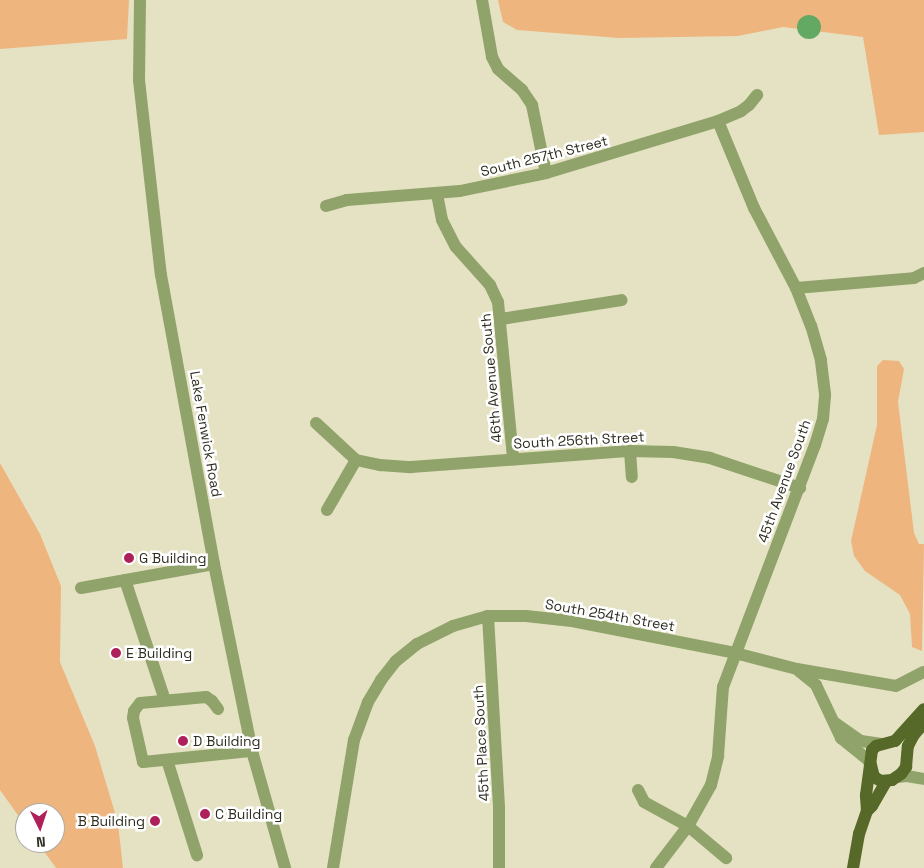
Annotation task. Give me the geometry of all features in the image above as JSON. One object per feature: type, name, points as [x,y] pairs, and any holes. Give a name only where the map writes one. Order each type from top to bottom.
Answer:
[{"type":"main road","points":[[853,868],[859,834],[867,811],[866,795],[872,750],[876,746],[901,736],[924,709]]},
{"type":"main road","points":[[867,811],[891,780],[903,772],[913,736],[924,723]]},
{"type":"main road","points":[[886,743],[903,747],[907,756]]},
{"type":"main road","points":[[870,765],[874,777],[891,780]]},
{"type":"street","name":"Lake Fenwick Road","points":[[140,0],[139,80],[161,275],[214,564],[252,751],[285,868]]},
{"type":"street","points":[[482,0],[492,57],[498,69],[526,95],[536,117],[546,173]]},
{"type":"street","name":"South 257th Street","points":[[326,206],[347,200],[437,194],[482,187],[546,173],[718,121],[741,111],[749,105],[756,95]]},
{"type":"street","name":"45th Avenue South","points":[[656,868],[688,826],[711,785],[718,756],[723,687],[800,488],[822,419],[825,394],[821,360],[811,326],[796,288],[754,208],[718,121]]},
{"type":"street","name":"46th Avenue South","points":[[437,194],[442,220],[456,247],[490,285],[498,302],[502,319],[513,459]]},
{"type":"street","points":[[796,288],[914,278],[924,272]]},
{"type":"street","points":[[502,319],[622,300]]},
{"type":"street","points":[[316,423],[356,460],[327,510]]},
{"type":"street","points":[[630,451],[632,477]]},
{"type":"street","name":"South 256th Street","points":[[356,460],[380,465],[411,467],[630,451],[673,452],[710,458],[800,488]]},
{"type":"street","points":[[81,588],[214,564]]},
{"type":"street","points":[[125,580],[165,700]]},
{"type":"street","name":"South 254th Street","points":[[333,865],[354,740],[368,702],[381,680],[396,661],[417,644],[453,626],[488,616],[526,616],[572,621],[735,653],[797,669],[896,686],[924,672]]},
{"type":"street","name":"45th Place South","points":[[488,616],[500,815],[499,868]]},
{"type":"street","points":[[797,669],[816,686],[841,738],[868,760],[870,765]]},
{"type":"street","points":[[218,709],[206,697],[146,701],[139,704],[134,711],[134,724],[143,762],[252,751]]},
{"type":"street","points":[[834,723],[861,740],[886,743]]},
{"type":"street","points":[[907,756],[912,764],[924,772]]},
{"type":"street","points":[[167,760],[197,855]]},
{"type":"street","points":[[891,780],[907,776],[924,779]]},
{"type":"street","points":[[638,790],[644,802],[688,826],[726,858]]},
{"type":"street","points":[[320,868],[333,865]]},
{"type":"shaded area","points":[[0,0],[129,0],[127,39],[0,49]]},
{"type":"shaded area","points":[[498,0],[924,0],[924,132],[879,135],[863,37],[783,27],[738,36],[619,38],[517,30],[503,22]]},
{"type":"shaded area","points":[[809,15],[817,19],[821,27],[817,35],[809,39],[801,35],[797,27],[801,19]]},
{"type":"shaded area","points":[[883,360],[899,361],[904,369],[898,402],[914,533],[919,544],[924,544],[922,651],[912,647],[910,614],[900,595],[865,571],[854,556],[851,541],[877,425],[877,366]]},
{"type":"shaded area","points":[[0,463],[40,534],[61,586],[60,662],[95,746],[118,823],[123,868],[56,868],[45,853],[65,853],[65,803],[15,803],[15,811],[0,790]]},
{"type":"place","name":"G Building","points":[[129,558]]},
{"type":"place","name":"E Building","points":[[116,653]]},
{"type":"place","name":"D Building","points":[[183,741]]},
{"type":"place","name":"C Building","points":[[205,814]]},
{"type":"place","name":"B Building","points":[[155,821]]}]
